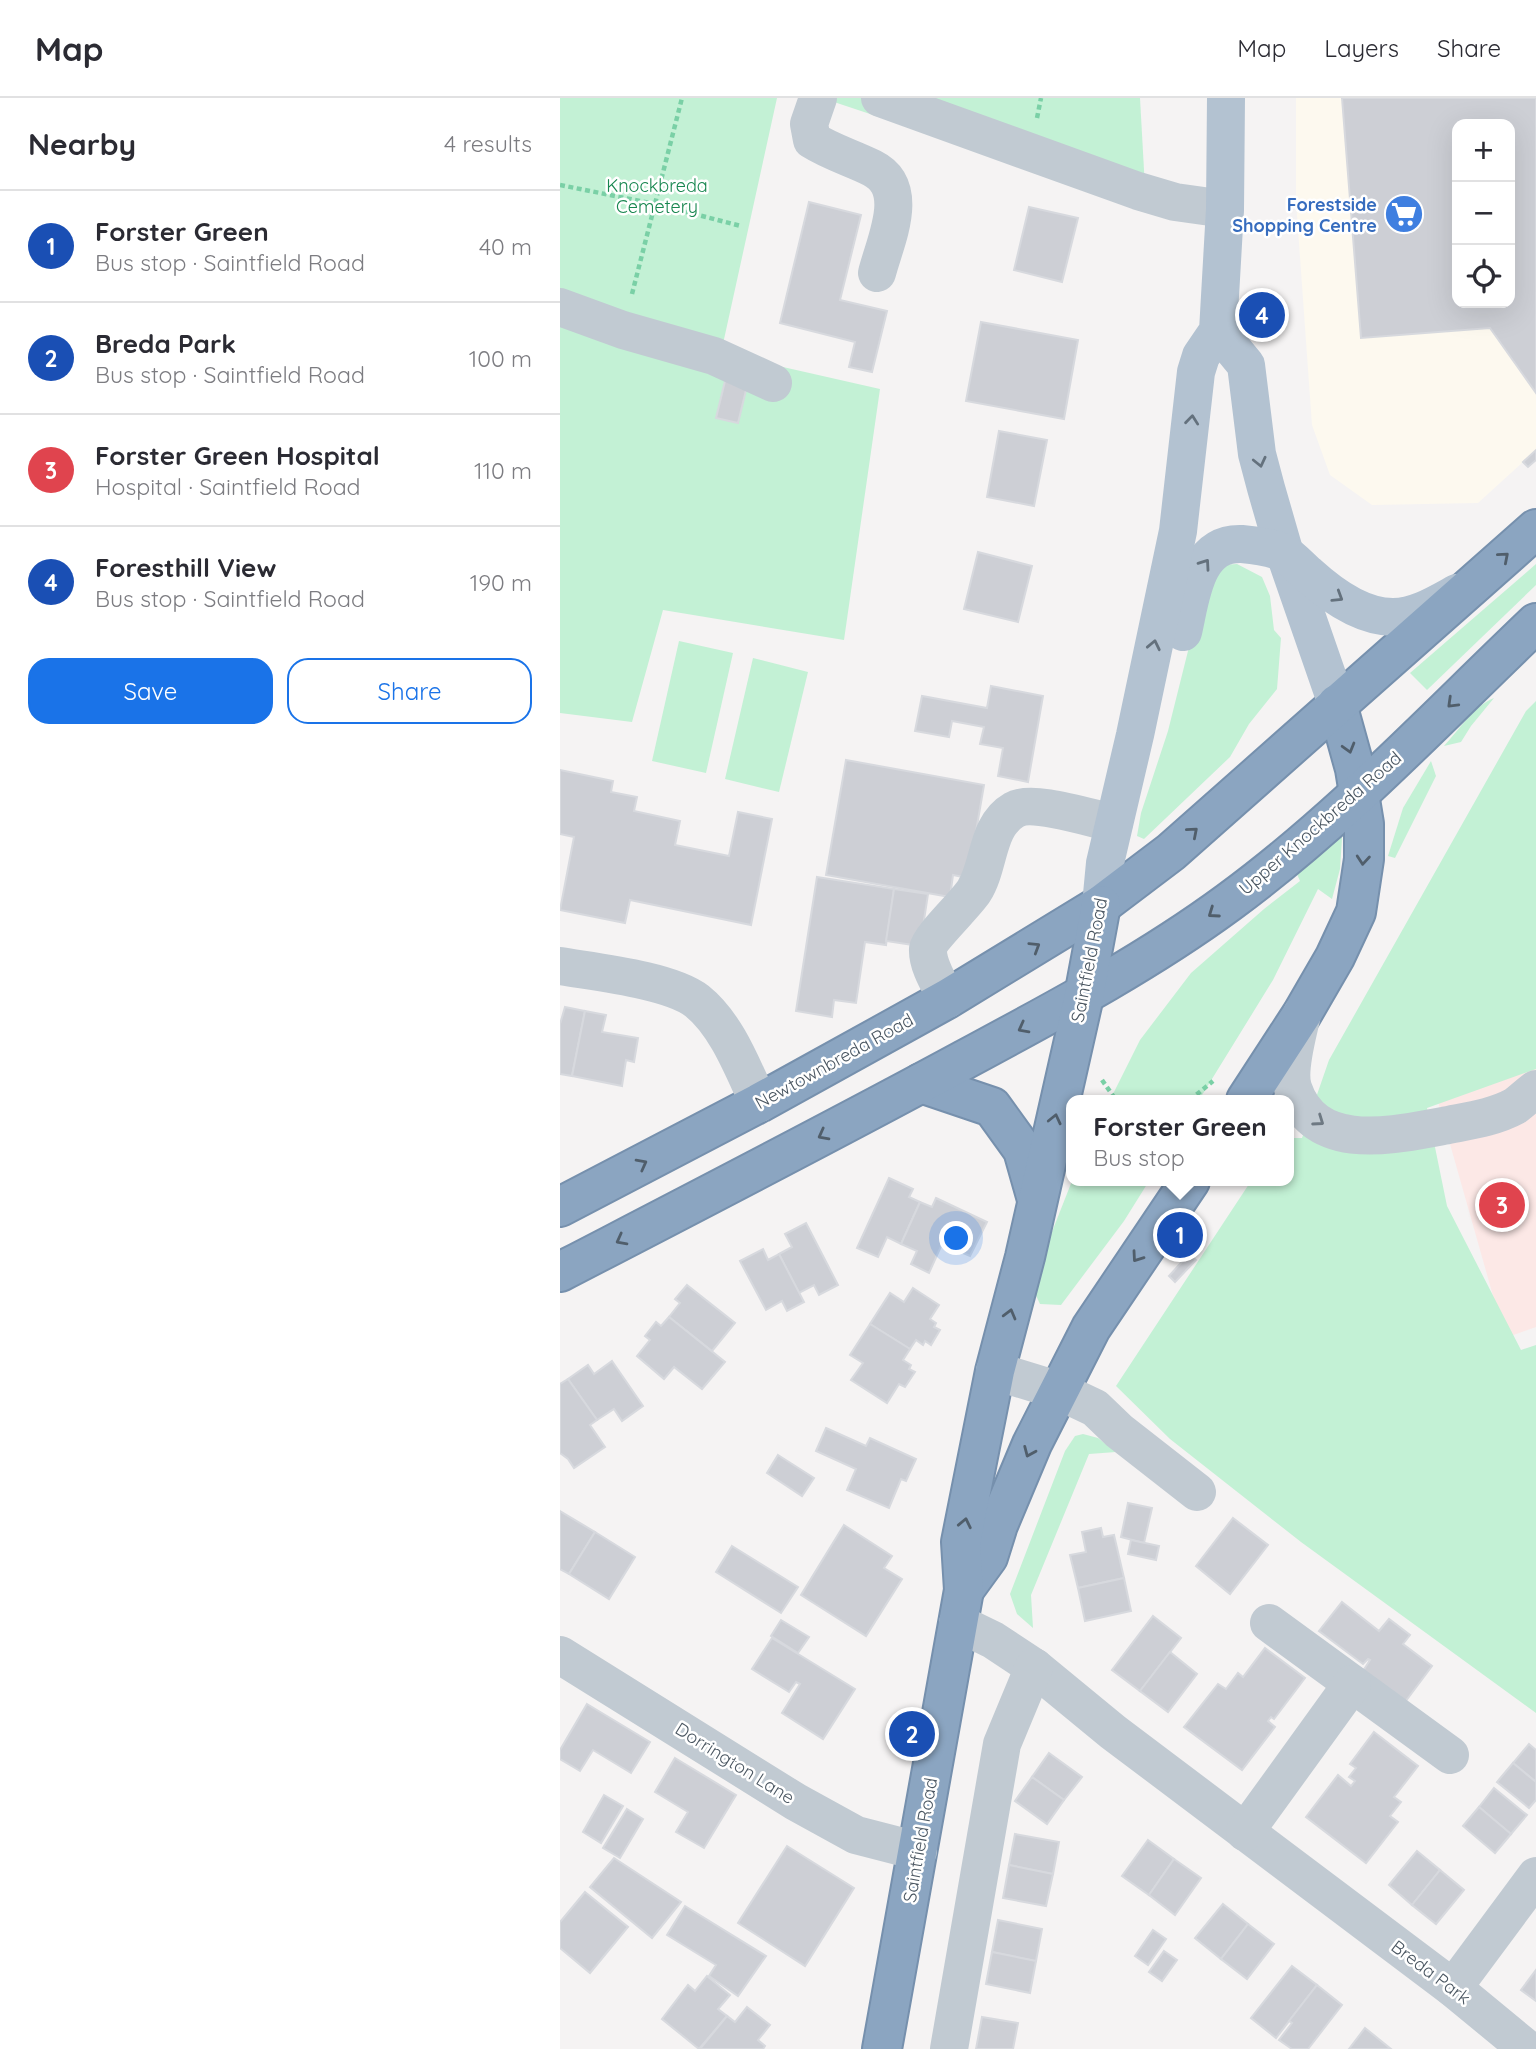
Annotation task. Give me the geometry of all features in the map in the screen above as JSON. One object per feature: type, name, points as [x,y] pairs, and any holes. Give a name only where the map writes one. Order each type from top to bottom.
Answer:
[{"type":"highway","points":[[1101,905],[1171,852],[1536,529]]},
{"type":"highway","name":"Upper Knockbreda Road","points":[[1084,996],[1230,901],[1298,847],[1360,792],[1536,623]]},
{"type":"highway","points":[[1231,1089],[1302,1014],[1335,957],[1356,912],[1364,859],[1360,792],[1336,704]]},
{"type":"highway","name":"Saintfield Road","points":[[883,2049],[961,1606],[961,1542],[995,1371],[1025,1257],[1084,996],[1101,905]]},
{"type":"highway","name":"Newtownbreda Road","points":[[560,1207],[759,1103],[947,999],[1101,905]]},
{"type":"highway","points":[[560,1272],[1084,996]]},
{"type":"highway","points":[[921,1083],[992,1107],[1023,1150],[1037,1198]]},
{"type":"highway","name":"Saintfield Road","points":[[961,1606],[988,1557],[1013,1490],[1057,1390],[1091,1328],[1187,1186]]},
{"type":"main road","name":"Saintfield Road","points":[[1101,905],[1105,863],[1180,520],[1196,372],[1200,356],[1218,331],[1225,209],[1226,98]]},
{"type":"main road","points":[[1218,331],[1245,365],[1257,454],[1285,554],[1336,704]]},
{"type":"main road","points":[[1135,735],[1166,704],[1194,584],[1203,562],[1218,548],[1235,544],[1253,545],[1285,554],[1323,588],[1350,605],[1393,617],[1423,611],[1472,584]]},
{"type":"street","points":[[818,98],[809,124],[812,140],[875,170],[893,189],[894,208],[877,273]]},
{"type":"street","points":[[880,98],[927,105],[1138,191],[1175,202],[1225,209]]},
{"type":"street","points":[[560,307],[623,330],[714,355],[773,383]]},
{"type":"street","points":[[947,999],[931,965],[928,948],[937,933],[956,916],[976,888],[992,839],[1001,823],[1014,810],[1030,806],[1114,823]]},
{"type":"street","points":[[560,965],[644,982],[677,991],[696,1000],[729,1042],[759,1103]]},
{"type":"street","points":[[1302,1014],[1293,1058],[1292,1086],[1310,1115],[1326,1127],[1348,1135],[1399,1134],[1485,1118],[1515,1106],[1536,1089]]},
{"type":"street","points":[[995,1371],[1057,1390],[1095,1408],[1119,1431],[1197,1492]]},
{"type":"street","name":"Breda Park","points":[[961,1606],[993,1640],[1034,1667],[1113,1732],[1453,1988],[1527,2049]]},
{"type":"street","points":[[1269,1623],[1450,1755]]},
{"type":"street","name":"Dorrington Lane","points":[[560,1655],[796,1802],[856,1835],[918,1851]]},
{"type":"street","points":[[948,2049],[1002,1744],[1034,1667]]},
{"type":"street","points":[[1245,1832],[1352,1684]]},
{"type":"street","points":[[1453,1988],[1536,1876]]},
{"type":"path","points":[[623,330],[681,98]]},
{"type":"path","points":[[560,185],[655,204],[741,226]]},
{"type":"path","points":[[1100,1076],[1112,1095]]},
{"type":"path","points":[[1209,1095],[1231,1089]]},
{"type":"shaded area","name":"Forestside Shopping Centre","points":[[1296,98],[1536,98],[1536,450],[1478,503],[1372,505],[1330,475],[1312,425],[1296,201]]},
{"type":"shaded area","points":[[1536,1030],[1536,1327],[1505,1338],[1433,1084]]},
{"type":"green space","name":"Knockbreda Cemetery","points":[[560,98],[777,98],[721,353],[880,389],[844,640],[663,610],[632,722],[560,713]]},
{"type":"green space","points":[[822,98],[1140,98],[1146,206]]},
{"type":"green space","points":[[1237,564],[1262,577],[1270,596],[1274,630],[1281,638],[1277,689],[1249,724],[1230,757],[1144,839],[1137,836],[1141,813],[1168,731],[1203,591],[1222,565]]},
{"type":"green space","points":[[1536,564],[1536,585],[1427,690],[1410,673]]},
{"type":"green space","points":[[679,641],[733,653],[706,773],[652,761]]},
{"type":"green space","points":[[753,658],[808,672],[779,792],[725,779]]},
{"type":"green space","points":[[1494,698],[1461,742],[1444,746],[1474,712]]},
{"type":"green space","points":[[1536,701],[1536,1069],[1427,1108],[1447,1206],[1521,1350],[1536,1345],[1536,1713],[1301,1542],[1170,1439],[1116,1386],[1248,1186],[1294,1186],[1294,1138],[1302,1138],[1329,1060],[1526,711]]},
{"type":"green space","points":[[1431,761],[1436,776],[1395,858],[1388,856],[1403,808]]},
{"type":"green space","points":[[1343,823],[1340,869],[1332,899],[1318,889],[1273,980],[1202,1095],[1112,1095],[1140,1040],[1191,973],[1300,881],[1293,865]]},
{"type":"green space","points":[[1070,1186],[1146,1186],[1124,1221],[1061,1305],[1040,1304],[1031,1285]]},
{"type":"green space","points":[[1083,1434],[1098,1438],[1116,1452],[1089,1454],[1031,1595],[1033,1628],[1017,1614],[1010,1594],[1065,1451],[1075,1436]]},
{"type":"building","name":"Forestside Shopping Centre","points":[[1342,98],[1536,98],[1536,393],[1490,328],[1361,338]]},
{"type":"building","points":[[809,202],[861,215],[840,300],[887,311],[872,372],[849,367],[855,342],[780,323]]},
{"type":"building","points":[[1029,207],[1078,218],[1062,282],[1014,270]]},
{"type":"building","points":[[981,322],[1078,340],[1064,419],[966,401]]},
{"type":"building","points":[[726,377],[748,382],[738,423],[716,418]]},
{"type":"building","points":[[999,431],[1047,440],[1034,506],[987,497]]},
{"type":"building","points":[[1536,450],[1536,460],[1528,467],[1523,462]]},
{"type":"building","points":[[978,552],[1032,566],[1018,622],[964,609]]},
{"type":"building","points":[[991,686],[1043,696],[1028,782],[998,776],[1003,748],[980,744],[984,727],[952,721],[949,737],[915,731],[922,696],[987,708]]},
{"type":"building","points":[[846,760],[984,785],[968,878],[953,875],[950,897],[826,875]]},
{"type":"building","points":[[560,770],[613,781],[611,792],[637,797],[634,811],[680,821],[675,845],[729,856],[738,812],[772,819],[751,925],[630,900],[625,923],[560,910],[574,837],[560,834]]},
{"type":"building","points":[[817,877],[894,889],[886,945],[865,942],[856,1003],[834,1000],[832,1017],[796,1011]]},
{"type":"building","points":[[894,889],[928,894],[920,946],[886,941]]},
{"type":"building","points":[[565,1007],[585,1011],[572,1076],[560,1074],[560,1024]]},
{"type":"building","points":[[585,1011],[606,1015],[602,1032],[638,1038],[634,1062],[626,1060],[622,1086],[572,1076]]},
{"type":"building","points":[[889,1178],[913,1189],[909,1197],[920,1202],[901,1244],[887,1237],[878,1257],[857,1248]]},
{"type":"building","points":[[936,1198],[987,1222],[970,1256],[942,1244],[929,1273],[911,1264],[917,1251],[901,1244],[920,1202],[932,1207]]},
{"type":"building","points":[[806,1223],[838,1285],[819,1295],[814,1285],[799,1293],[779,1254],[792,1247],[785,1234]]},
{"type":"building","points":[[763,1249],[768,1260],[779,1254],[804,1302],[787,1311],[782,1301],[766,1310],[740,1261]]},
{"type":"building","points":[[1189,1254],[1196,1260],[1175,1282],[1169,1276]]},
{"type":"building","points":[[687,1285],[735,1323],[712,1351],[669,1317],[680,1303],[675,1299]]},
{"type":"building","points":[[913,1288],[939,1305],[930,1319],[936,1323],[934,1327],[940,1330],[931,1345],[925,1341],[923,1345],[916,1340],[910,1349],[870,1324],[890,1293],[904,1302]]},
{"type":"building","points":[[669,1317],[725,1362],[702,1389],[674,1367],[664,1379],[637,1356],[650,1340],[645,1336],[656,1322],[661,1326]]},
{"type":"building","points":[[870,1324],[910,1349],[903,1360],[911,1365],[909,1369],[915,1372],[905,1387],[899,1384],[887,1403],[851,1380],[863,1363],[850,1355]]},
{"type":"building","points":[[612,1361],[643,1406],[622,1421],[614,1409],[597,1420],[568,1379],[588,1365],[594,1374]]},
{"type":"building","points":[[568,1379],[597,1420],[590,1425],[605,1447],[574,1468],[560,1453],[560,1384]]},
{"type":"building","points":[[826,1428],[866,1446],[870,1438],[916,1459],[906,1481],[901,1479],[889,1508],[847,1490],[856,1469],[816,1451]]},
{"type":"building","points":[[778,1455],[814,1478],[802,1496],[767,1473]]},
{"type":"building","points":[[1128,1503],[1152,1508],[1144,1543],[1121,1537]]},
{"type":"building","points":[[560,1511],[595,1532],[569,1574],[560,1569]]},
{"type":"building","points":[[1233,1518],[1268,1545],[1230,1594],[1196,1566]]},
{"type":"building","points":[[844,1525],[892,1556],[884,1568],[902,1579],[866,1636],[801,1595]]},
{"type":"building","points":[[1101,1528],[1103,1537],[1114,1535],[1124,1578],[1078,1588],[1070,1555],[1086,1552],[1082,1532]]},
{"type":"building","points":[[595,1532],[635,1557],[609,1599],[569,1574]]},
{"type":"building","points":[[1131,1540],[1159,1546],[1156,1560],[1128,1554]]},
{"type":"building","points":[[732,1546],[798,1587],[781,1613],[716,1572]]},
{"type":"building","points":[[1124,1578],[1131,1611],[1085,1621],[1078,1588]]},
{"type":"building","points":[[1342,1602],[1379,1631],[1389,1619],[1410,1635],[1403,1644],[1432,1666],[1402,1706],[1363,1671],[1370,1660],[1363,1664],[1319,1631]]},
{"type":"building","points":[[1153,1616],[1181,1638],[1140,1691],[1112,1670]]},
{"type":"building","points":[[781,1620],[809,1637],[798,1653],[771,1636]]},
{"type":"building","points":[[772,1638],[855,1689],[823,1739],[782,1713],[800,1684],[796,1682],[789,1692],[752,1669]]},
{"type":"building","points":[[1265,1648],[1305,1678],[1274,1719],[1271,1717],[1268,1721],[1275,1727],[1242,1770],[1184,1727],[1218,1684],[1226,1689],[1238,1673],[1243,1677]]},
{"type":"building","points":[[1170,1652],[1197,1674],[1168,1712],[1140,1691]]},
{"type":"building","points":[[587,1704],[650,1742],[631,1773],[593,1750],[580,1771],[560,1759],[560,1750]]},
{"type":"building","points":[[901,1717],[911,1719],[906,1744],[896,1742]]},
{"type":"building","points":[[1374,1732],[1418,1766],[1394,1797],[1401,1802],[1390,1816],[1398,1822],[1366,1863],[1306,1817],[1338,1775],[1351,1786],[1355,1781],[1349,1777],[1356,1768],[1350,1764]]},
{"type":"building","points":[[1529,1744],[1536,1750],[1536,1782],[1513,1763]]},
{"type":"building","points":[[1049,1753],[1082,1777],[1064,1800],[1032,1777]]},
{"type":"building","points":[[675,1758],[736,1795],[704,1848],[676,1832],[688,1812],[655,1792]]},
{"type":"building","points":[[1513,1763],[1536,1782],[1536,1800],[1529,1808],[1497,1782]]},
{"type":"building","points":[[1032,1777],[1064,1800],[1047,1824],[1015,1801]]},
{"type":"building","points":[[1494,1788],[1527,1815],[1511,1834],[1479,1807]]},
{"type":"building","points":[[604,1795],[623,1806],[601,1843],[583,1832]]},
{"type":"building","points":[[1479,1807],[1511,1834],[1495,1853],[1463,1826]]},
{"type":"building","points":[[627,1809],[643,1819],[620,1858],[603,1848]]},
{"type":"building","points":[[1015,1834],[1059,1842],[1053,1874],[1009,1865]]},
{"type":"building","points":[[1148,1840],[1174,1859],[1149,1895],[1122,1876]]},
{"type":"building","points":[[787,1846],[854,1888],[805,1966],[738,1923]]},
{"type":"building","points":[[1417,1851],[1440,1870],[1412,1905],[1389,1885]]},
{"type":"building","points":[[614,1858],[681,1902],[652,1938],[590,1887]]},
{"type":"building","points":[[1174,1859],[1201,1878],[1175,1915],[1149,1895]]},
{"type":"building","points":[[1009,1865],[1053,1874],[1046,1906],[1003,1898]]},
{"type":"building","points":[[1440,1870],[1464,1890],[1436,1924],[1412,1905]]},
{"type":"building","points":[[585,1892],[628,1927],[590,1973],[560,1948],[560,1922]]},
{"type":"building","points":[[1223,1904],[1248,1924],[1221,1959],[1195,1938]]},
{"type":"building","points":[[685,1906],[766,1956],[738,1996],[709,1976],[716,1965],[667,1935]]},
{"type":"building","points":[[998,1920],[1042,1929],[1036,1961],[992,1952]]},
{"type":"building","points":[[1248,1924],[1274,1944],[1247,1979],[1221,1959]]},
{"type":"building","points":[[1153,1930],[1166,1939],[1148,1965],[1135,1956]]},
{"type":"building","points":[[1164,1951],[1177,1960],[1162,1981],[1149,1972]]},
{"type":"building","points":[[992,1952],[1036,1961],[1030,1993],[986,1984]]},
{"type":"building","points":[[1292,1966],[1317,1985],[1276,2038],[1251,2018]]},
{"type":"building","points":[[1536,1970],[1536,2001],[1521,1990]]},
{"type":"building","points":[[707,1976],[730,1995],[718,2009],[727,2016],[699,2049],[662,2019],[688,1985],[695,1991]]},
{"type":"building","points":[[1317,1985],[1342,2005],[1308,2049],[1292,2049],[1279,2040],[1292,2023],[1289,2021]]},
{"type":"building","points":[[747,2007],[770,2025],[758,2040],[765,2046],[763,2049],[700,2049],[727,2016],[735,2022]]},
{"type":"building","points":[[982,2017],[1018,2023],[1013,2049],[976,2049]]},
{"type":"building","points":[[1365,2028],[1391,2049],[1349,2049]]},
{"type":"place","name":"Forestside Shopping Centre","points":[[1404,214]]},
{"type":"place","name":"Foresthill View","points":[[1262,315]]},
{"type":"place","name":"Forster Green Hospital","points":[[1502,1205]]},
{"type":"place","name":"Forster Green","points":[[1180,1235]]},
{"type":"place","name":"Breda Park","points":[[912,1734]]}]
